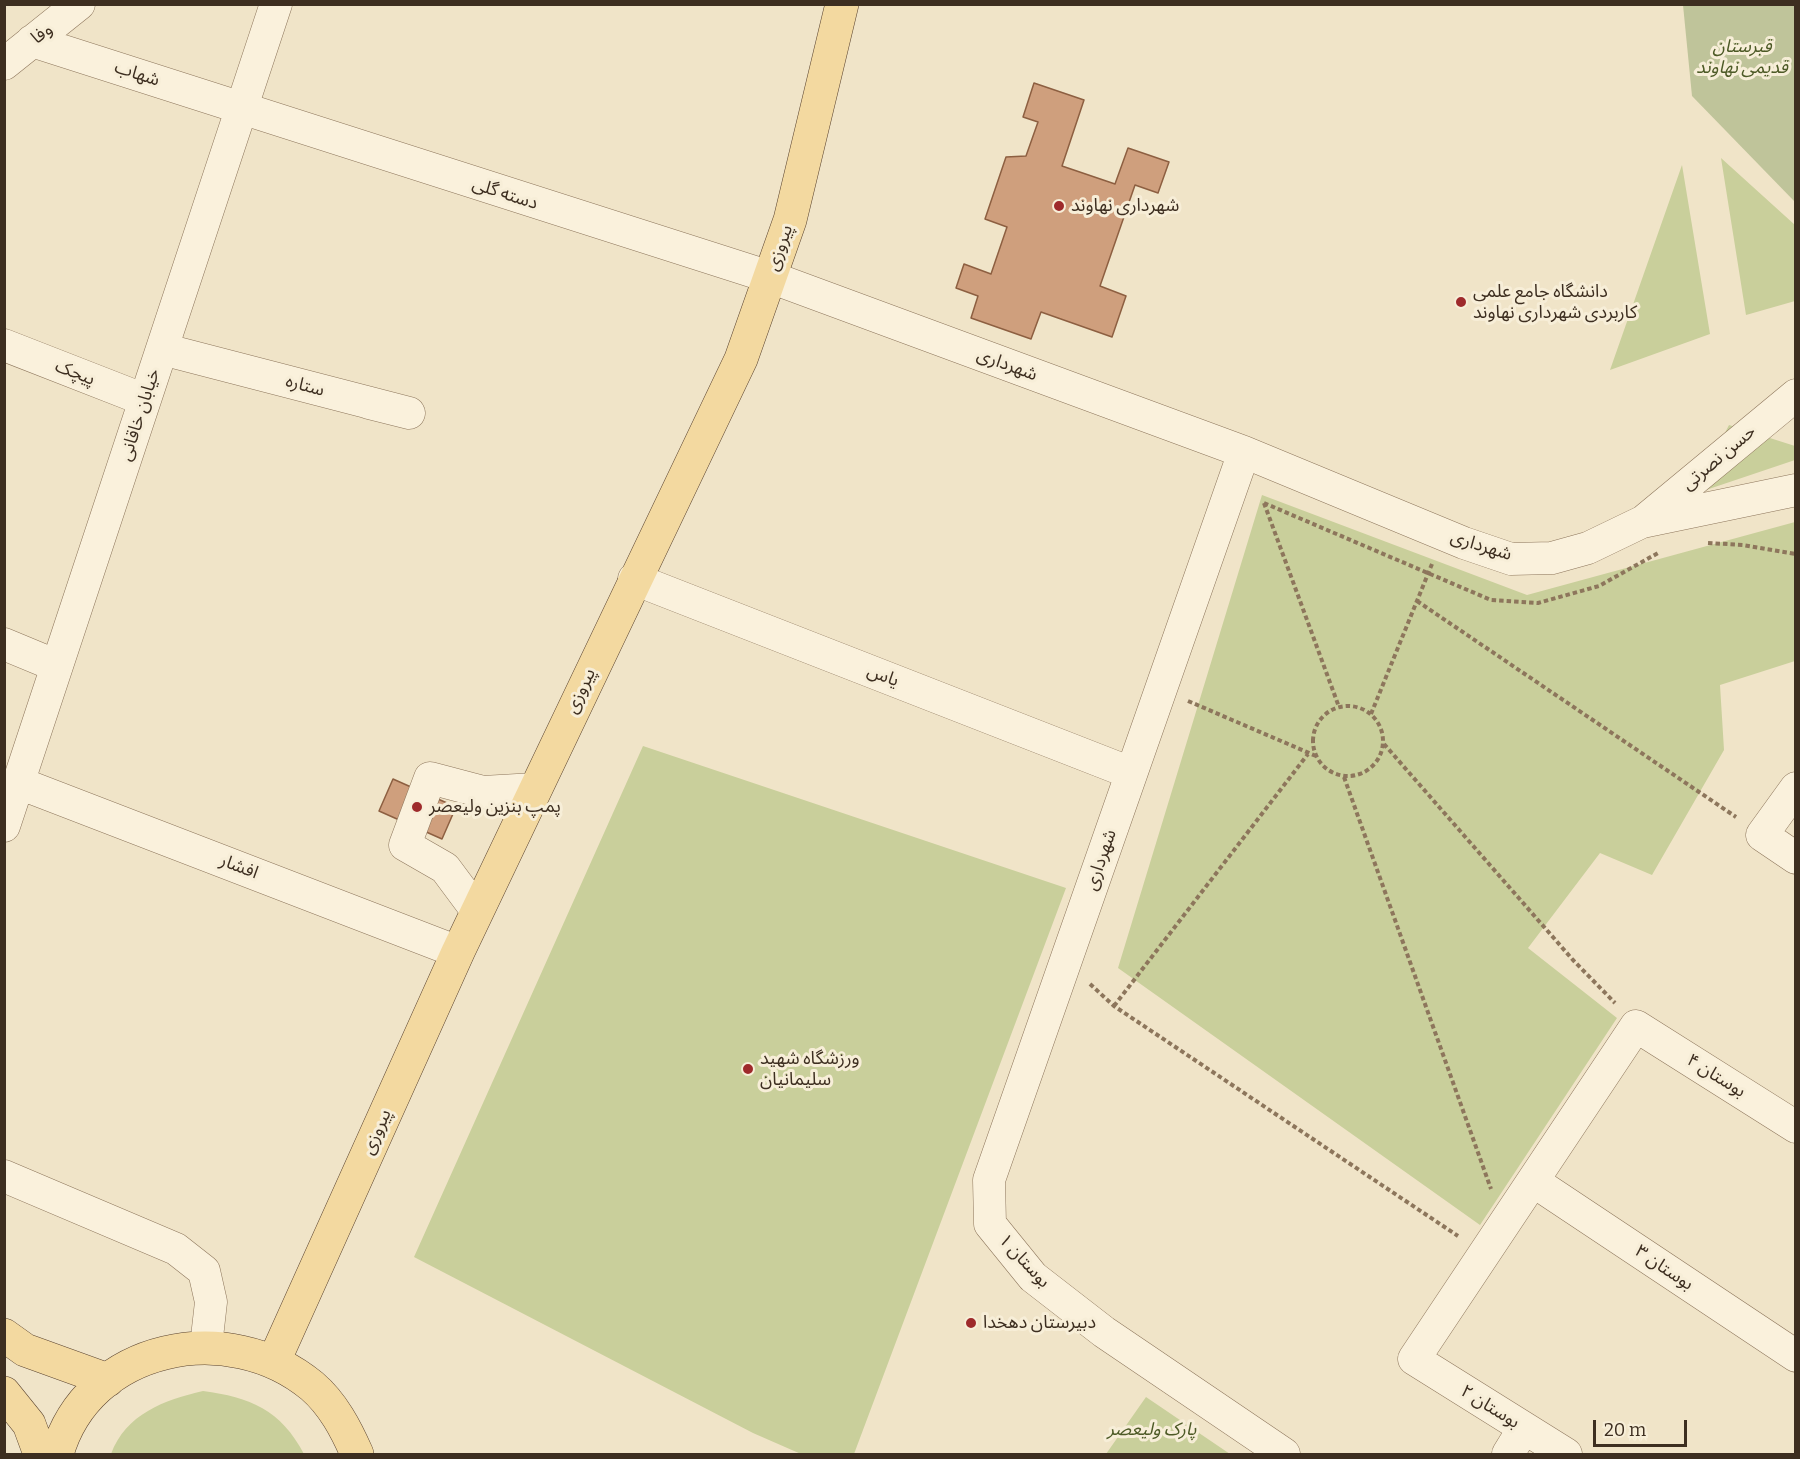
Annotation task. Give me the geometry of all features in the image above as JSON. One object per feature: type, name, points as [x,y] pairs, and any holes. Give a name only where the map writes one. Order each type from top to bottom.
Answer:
[{"type":"main road","name":"پیروزی","points":[[274,1361],[477,911],[741,359],[790,220],[842,4]]},
{"type":"main road","points":[[4,1335],[26,1350],[108,1380]]},
{"type":"main road","points":[[57,1455],[60,1442],[80,1408],[108,1380],[137,1362],[171,1350],[206,1346],[241,1350],[274,1361],[312,1387],[342,1421],[357,1455]]},
{"type":"main road","points":[[4,1393],[29,1424],[40,1455]]},
{"type":"street","name":"وفا","points":[[16,52],[79,4]]},
{"type":"street","name":"خیابان خاقانی","points":[[4,826],[276,4]]},
{"type":"street","name":"شهاب","points":[[16,52],[242,108]]},
{"type":"street","name":"دسته گلی","points":[[242,108],[770,278]]},
{"type":"street","name":"شهرداری","points":[[770,278],[1244,452],[1444,535],[1511,559],[1552,558],[1588,548],[1642,522],[1796,490]]},
{"type":"street","name":"پیچک","points":[[4,345],[145,400]]},
{"type":"street","name":"ستاره","points":[[162,349],[409,413],[369,403]]},
{"type":"street","name":"حسن نصرتی","points":[[1642,522],[1792,402]]},
{"type":"street","name":"شهرداری","points":[[1065,962],[1131,773],[1163,690],[1244,452]]},
{"type":"street","name":"یاس","points":[[634,579],[1131,773]]},
{"type":"street","points":[[4,644],[57,666]]},
{"type":"street","points":[[477,911],[445,868],[405,845],[430,778],[483,792],[534,789]]},
{"type":"street","name":"افشار","points":[[19,783],[458,952]]},
{"type":"street","points":[[1796,788],[1762,834],[1796,858]]},
{"type":"street","name":"بوستان ۱","points":[[1065,962],[989,1179],[990,1224],[1033,1277],[1104,1332],[1284,1455]]},
{"type":"street","points":[[1484,1254],[1636,1026]]},
{"type":"street","name":"بوستان ۴","points":[[1636,1026],[1796,1127]]},
{"type":"street","points":[[4,1176],[176,1249],[204,1271],[211,1302],[206,1346]]},
{"type":"street","name":"بوستان ۳","points":[[1533,1181],[1796,1356]]},
{"type":"street","name":"بوستان ۲","points":[[1484,1254],[1414,1359],[1566,1455]]},
{"type":"street","points":[[1508,1455],[1524,1428]]},
{"type":"path","points":[[1244,452],[1339,707]]},
{"type":"path","points":[[1371,714],[1444,535]]},
{"type":"path","points":[[1417,601],[1762,834]]},
{"type":"path","points":[[1163,690],[1316,756]]},
{"type":"path","points":[[1384,744],[1376,765],[1356,776],[1344,777],[1327,770],[1316,756],[1313,744],[1319,721],[1339,707],[1351,706],[1371,714],[1379,723],[1384,744],[1573,960],[1636,1026]]},
{"type":"path","points":[[1114,1006],[1308,754]]},
{"type":"path","points":[[1344,777],[1504,1225]]},
{"type":"path","points":[[1065,962],[1114,1006],[1484,1254]]},
{"type":"green space","name":"قبرستان قدیمی نهاوند","points":[[1683,5],[1795,5],[1795,202],[1692,96]]},
{"type":"green space","points":[[1721,158],[1795,225],[1795,301],[1746,315]]},
{"type":"green space","points":[[1682,165],[1710,334],[1610,370]]},
{"type":"green space","points":[[1729,425],[1795,446],[1795,460],[1694,494]]},
{"type":"green space","points":[[1262,495],[1527,595],[1795,522],[1795,661],[1720,685],[1724,750],[1652,875],[1600,853],[1528,948],[1617,1018],[1480,1225],[1118,968]]},
{"type":"green space","name":"ورزشگاه شهید سلیمانیان","points":[[643,746],[1066,888],[854,1454],[801,1454],[753,1433],[414,1257]]},
{"type":"green space","points":[[203,1391],[235,1397],[263,1408],[285,1426],[304,1454],[111,1454],[118,1440],[136,1419],[161,1404]]},
{"type":"green space","name":"پارک ولیعصر","points":[[1146,1397],[1230,1454],[1106,1454]]},
{"type":"building","name":"شهرداری نهاوند","points":[[1034,83],[1084,100],[1062,166],[1115,184],[1128,148],[1169,162],[1158,193],[1135,185],[1100,286],[1126,296],[1112,337],[1041,312],[1031,339],[971,318],[978,296],[956,288],[964,264],[991,274],[1007,227],[985,219],[1006,157],[1026,156],[1038,122],[1023,117]]},
{"type":"building","points":[[393,779],[456,807],[442,839],[379,811]]},
{"type":"place","name":"شهرداری نهاوند","points":[[1059,206]]},
{"type":"place","name":"دانشگاه جامع علمی کاربردی شهرداری نهاوند","points":[[1461,302]]},
{"type":"place","name":"پمپ بنزین ولیعصر","points":[[417,807]]},
{"type":"place","name":"ورزشگاه شهید سلیمانیان","points":[[748,1069]]},
{"type":"place","name":"دبیرستان دهخدا","points":[[971,1323]]}]
